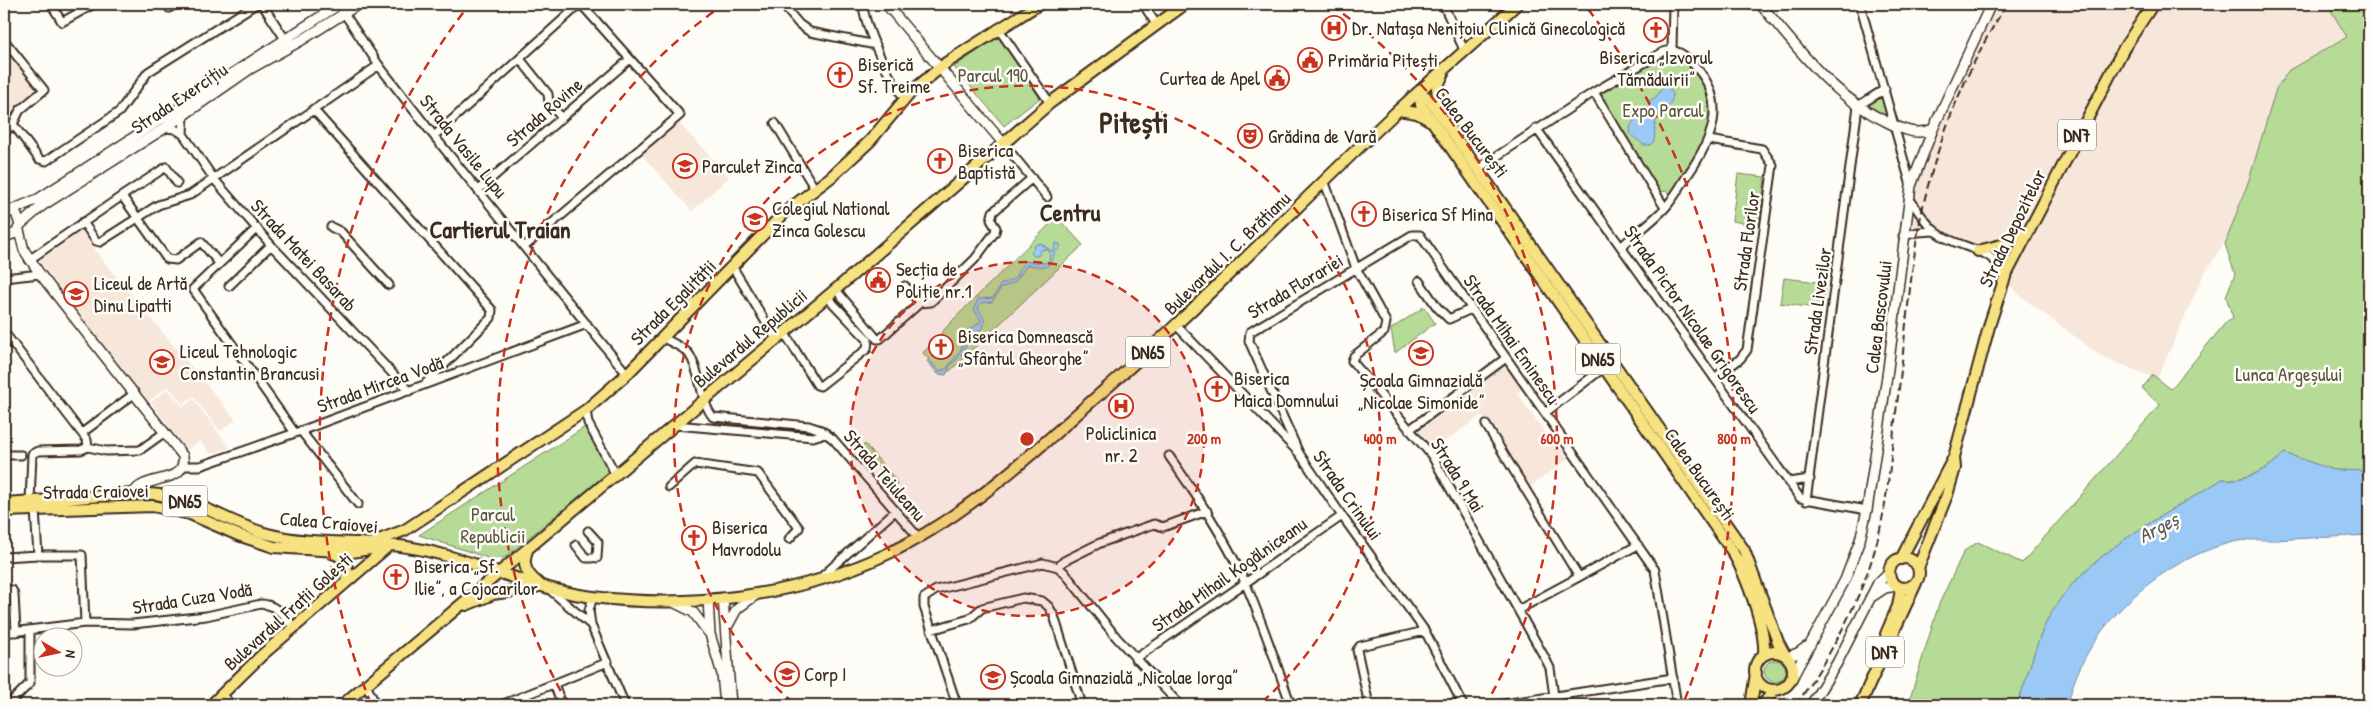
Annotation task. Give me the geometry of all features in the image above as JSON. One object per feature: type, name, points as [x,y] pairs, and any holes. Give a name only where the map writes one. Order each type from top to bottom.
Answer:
[{"type":"main road","name":"Strada Egalității","points":[[405,530],[586,410],[627,374],[784,213],[816,189],[870,141],[905,98],[940,68],[998,28],[1039,4]]},
{"type":"main road","name":"Bulevardul Republicii","points":[[342,705],[836,290],[1050,103],[1185,4]]},
{"type":"main road","name":"Bulevardul I. C. Brătianu","points":[[546,588],[593,596],[668,600],[723,598],[758,594],[816,582],[875,560],[919,538],[986,492],[1177,326],[1399,110],[1518,4]]},
{"type":"main road","name":"Strada Depozitelor","points":[[1901,559],[1954,457],[2005,277],[2124,48],[2153,4]]},
{"type":"main road","points":[[1437,119],[1437,88],[1447,68]]},
{"type":"main road","name":"Calea București","points":[[1419,92],[1428,99],[1437,119],[1608,364],[1744,550],[1778,642],[1786,656]]},
{"type":"main road","name":"DN65","points":[[1399,110],[1437,119]]},
{"type":"main road","name":"Calea București","points":[[1437,119],[1478,168],[1736,556],[1761,626],[1764,655]]},
{"type":"main road","points":[[1978,251],[2005,244],[2028,230]]},
{"type":"main road","name":"Strada Depozitelor","points":[[1918,568],[1947,495],[1954,468],[1954,457]]},
{"type":"main road","name":"Calea Craiovei","points":[[4,502],[32,506],[133,494],[178,498],[252,530],[278,537],[373,542],[428,552],[546,588]]},
{"type":"main road","name":"Strada Craiovei","points":[[4,511],[32,506],[128,505],[161,507],[190,514],[263,545],[326,552],[367,551],[390,545]]},
{"type":"main road","name":"DN65","points":[[373,542],[405,530]]},
{"type":"main road","name":"Bulevardul Frații Golești","points":[[211,705],[294,627],[405,530]]},
{"type":"main road","points":[[528,548],[524,561],[525,570],[546,588]]},
{"type":"main road","points":[[326,552],[336,554],[344,560],[348,569],[346,582]]},
{"type":"main road","points":[[1901,559],[1909,559],[1918,568]]},
{"type":"main road","name":"DN7","points":[[1889,572],[1892,564],[1901,559]]},
{"type":"main road","name":"DN7","points":[[1860,705],[1919,576],[1918,568]]},
{"type":"main road","points":[[1889,572],[1890,580],[1899,587],[1909,588],[1916,583]]},
{"type":"main road","name":"DN7","points":[[1852,705],[1898,606],[1899,587]]},
{"type":"main road","points":[[452,612],[493,594],[520,588],[546,588]]},
{"type":"main road","points":[[1750,703],[1758,662],[1764,655],[1775,652],[1786,656],[1793,666],[1792,678],[1786,686],[1774,690],[1763,705]]},
{"type":"main road","points":[[1756,673],[1762,685],[1774,690]]},
{"type":"street","points":[[51,4],[62,22],[94,4]]},
{"type":"street","points":[[166,4],[169,8],[176,4]]},
{"type":"street","points":[[13,124],[39,159],[46,161],[119,112],[148,72],[256,4]]},
{"type":"street","points":[[262,4],[285,39]]},
{"type":"street","name":"Strada Exercițiu","points":[[7,209],[38,199],[339,4]]},
{"type":"street","name":"Strada Vasile Lupu","points":[[339,4],[379,65],[434,136],[627,374]]},
{"type":"street","name":"Strada Exercițiu","points":[[6,237],[42,206],[184,116],[250,69],[359,4]]},
{"type":"street","points":[[434,136],[581,4],[680,115],[524,247]]},
{"type":"street","points":[[782,4],[799,24],[810,32],[876,45]]},
{"type":"street","points":[[863,4],[876,45],[896,88],[905,98]]},
{"type":"street","points":[[886,4],[1004,143],[1047,197]]},
{"type":"street","points":[[1143,4],[1156,24]]},
{"type":"street","points":[[1443,4],[1466,52]]},
{"type":"street","points":[[1672,50],[1673,4]]},
{"type":"street","points":[[1760,4],[1827,81],[1858,106],[1895,125],[1917,133],[1933,129]]},
{"type":"street","points":[[1860,4],[1911,186]]},
{"type":"street","name":"Calea Bascovului","points":[[1792,678],[1845,580],[1860,540],[1867,510],[1888,369],[1908,198],[1933,129],[1992,4]]},
{"type":"street","points":[[998,28],[1050,103]]},
{"type":"street","points":[[4,40],[44,90],[20,110],[13,124],[4,133]]},
{"type":"street","points":[[1478,168],[1536,128],[1594,92],[1663,52],[1672,50],[1690,60],[1708,82],[1715,106],[1709,140],[1703,154],[1665,208],[1622,246]]},
{"type":"street","points":[[520,59],[548,94],[549,103],[562,118]]},
{"type":"street","name":"Strada Rovine","points":[[478,190],[630,59]]},
{"type":"street","points":[[83,222],[96,241],[100,242],[158,204],[190,195],[379,65]]},
{"type":"street","points":[[1858,106],[1885,89]]},
{"type":"street","points":[[1594,92],[1665,208]]},
{"type":"street","name":"Strada Livezilor","points":[[1806,501],[1858,106]]},
{"type":"street","points":[[313,109],[492,310],[491,318],[424,385]]},
{"type":"street","points":[[165,128],[175,129],[184,134],[184,116]]},
{"type":"street","points":[[774,123],[816,189]]},
{"type":"street","name":"Strada Pictor Nicolae Grigorescu","points":[[1536,128],[1622,246],[1788,482],[1800,498],[1806,501]]},
{"type":"street","name":"Strada Matei Basarab","points":[[184,134],[214,179],[270,245],[409,391]]},
{"type":"street","name":"Strada Florilor","points":[[1709,140],[1762,148],[1773,166],[1747,350],[1740,359],[1714,378]]},
{"type":"street","points":[[29,260],[166,167],[177,183]]},
{"type":"street","points":[[836,290],[878,339],[920,303],[930,302],[975,259],[995,232],[996,228],[991,220],[992,212],[1032,178]]},
{"type":"street","name":"Strada 9 Mai","points":[[1325,183],[1356,268],[1386,322],[1384,332],[1354,356],[1352,361],[1432,456],[1550,668],[1554,696]]},
{"type":"street","points":[[122,196],[167,259],[176,260],[201,242],[220,263]]},
{"type":"street","points":[[1908,198],[1935,231],[1962,246],[1978,251],[1996,261],[2005,277]]},
{"type":"street","points":[[7,209],[18,216],[24,250],[29,260],[183,456],[183,466],[177,474],[141,485],[133,494]]},
{"type":"street","points":[[331,227],[341,232],[389,285]]},
{"type":"street","points":[[257,228],[195,286],[194,293],[298,432],[358,504]]},
{"type":"street","points":[[1903,236],[1918,232],[1935,231]]},
{"type":"street","name":"Strada Florariei","points":[[1299,453],[1248,336],[1250,332],[1412,235],[1420,235]]},
{"type":"street","name":"Strada Mihai Eminescu","points":[[1420,235],[1656,573],[1677,705]]},
{"type":"street","points":[[6,237],[24,250]]},
{"type":"street","points":[[228,286],[270,245]]},
{"type":"street","points":[[732,266],[780,336],[817,385],[820,386],[867,349],[868,340],[827,297]]},
{"type":"street","points":[[4,278],[40,274]]},
{"type":"street","points":[[1419,281],[1437,307],[1450,319],[1471,309]]},
{"type":"street","points":[[905,286],[920,303]]},
{"type":"street","name":"Strada Mircea Vodă","points":[[183,466],[200,466],[298,432],[587,324]]},
{"type":"street","name":"Strada Crinului","points":[[1177,326],[1299,453],[1425,631],[1463,705]]},
{"type":"street","points":[[4,332],[88,440],[88,447]]},
{"type":"street","points":[[662,337],[689,354],[706,398],[708,411],[718,418],[809,426],[826,433]]},
{"type":"street","points":[[1410,430],[1506,358]]},
{"type":"street","points":[[1545,414],[1608,364]]},
{"type":"street","points":[[82,433],[135,393]]},
{"type":"street","points":[[586,410],[588,423],[616,475]]},
{"type":"street","points":[[675,425],[813,437],[826,433]]},
{"type":"street","points":[[1486,425],[1580,577]]},
{"type":"street","points":[[38,554],[32,506],[32,454],[38,451],[82,450],[88,447],[106,450],[140,450],[165,432]]},
{"type":"street","name":"Strada Teiuleanu","points":[[826,433],[919,538]]},
{"type":"street","points":[[4,455],[21,455]]},
{"type":"street","points":[[1169,456],[1207,511],[1245,582],[1291,705]]},
{"type":"street","points":[[669,487],[695,464],[758,473],[799,528],[789,539]]},
{"type":"street","points":[[1788,482],[1810,479]]},
{"type":"street","points":[[1806,501],[1867,510]]},
{"type":"street","points":[[816,582],[826,570],[895,511]]},
{"type":"street","points":[[1058,567],[1064,561],[1100,543],[1154,524],[1163,527],[1207,511]]},
{"type":"street","name":"Strada Mihail Kogălniceanu","points":[[1135,659],[1342,516]]},
{"type":"street","points":[[576,545],[586,558],[595,558],[598,542],[588,531]]},
{"type":"street","points":[[1518,610],[1638,545]]},
{"type":"street","points":[[4,557],[38,554],[82,555],[85,623],[30,631],[4,632]]},
{"type":"street","points":[[957,705],[931,630],[924,607],[924,598],[936,590],[1034,564],[1049,564],[1058,567],[1135,659],[1180,705]]},
{"type":"street","points":[[1811,705],[1828,679],[1880,580],[1889,572]]},
{"type":"street","points":[[1873,596],[1885,588],[1899,587]]},
{"type":"street","points":[[546,588],[591,625]]},
{"type":"street","points":[[4,589],[12,590],[14,594],[16,632]]},
{"type":"street","points":[[726,630],[737,610],[758,594]]},
{"type":"street","points":[[593,596],[589,610],[591,625],[625,705]]},
{"type":"street","points":[[723,598],[731,705]]},
{"type":"street","points":[[931,630],[969,619],[982,608],[1023,598],[1042,602],[1049,607],[1054,616],[1082,705]]},
{"type":"street","points":[[708,599],[710,634],[722,674],[725,705]]},
{"type":"street","points":[[668,600],[693,612],[710,634]]},
{"type":"street","name":"Strada Cuza Vodă","points":[[85,623],[133,624],[206,616],[269,604],[294,627]]},
{"type":"street","points":[[8,705],[30,683],[30,631]]},
{"type":"street","points":[[1369,705],[1357,650],[1360,646],[1425,631]]},
{"type":"street","name":"Calea Bascovului","points":[[1786,656],[1803,650],[1813,639]]},
{"type":"street","points":[[500,705],[608,662]]},
{"type":"street","points":[[1497,705],[1673,678]]},
{"type":"street","points":[[554,684],[562,705]]},
{"type":"street","points":[[366,685],[376,705]]},
{"type":"street","points":[[222,695],[230,705]]},
{"type":"shaded area","points":[[1998,4],[2327,4],[2347,37],[2289,70],[2276,89],[2233,228],[2203,276],[2157,379],[2101,356],[2022,297],[2001,277],[1989,262],[1912,226],[1915,193],[1932,149],[1961,80]]},
{"type":"shaded area","points":[[4,45],[42,91],[15,112],[10,123],[4,129]]},
{"type":"shaded area","name":"Parculet Zinca","points":[[678,122],[729,177],[692,211],[642,155]]},
{"type":"shaded area","points":[[82,231],[108,267],[236,420],[220,431],[193,396],[183,404],[168,386],[148,402],[39,261]]},
{"type":"shaded area","points":[[1506,363],[1523,389],[1517,393],[1557,449],[1560,447],[1569,458],[1530,487],[1482,415],[1433,450],[1416,427]]},
{"type":"shaded area","points":[[168,389],[183,407],[193,399],[230,448],[211,454],[200,441],[186,450],[151,402]]},
{"type":"green space","name":"Lunca Argeșului","points":[[2327,4],[2369,4],[2369,471],[2333,470],[2284,453],[2272,464],[2256,473],[2240,478],[2223,479],[2126,539],[2102,557],[2062,596],[2048,619],[2039,640],[2017,705],[1908,705],[1939,604],[1964,551],[1978,542],[2022,563],[2160,405],[2142,388],[2153,375],[2171,389],[2227,321],[2233,318],[2226,296],[2235,274],[2225,244],[2249,180],[2276,89],[2289,70],[2347,37]]},
{"type":"green space","name":"Parcul 190","points":[[998,37],[1040,98],[1004,126],[954,67]]},
{"type":"green space","name":"Expo Parcul","points":[[1661,59],[1677,61],[1689,66],[1699,75],[1705,86],[1708,98],[1708,126],[1704,140],[1693,162],[1671,197],[1666,191],[1658,193],[1597,94]]},
{"type":"green space","points":[[1885,89],[1895,125],[1858,106]]},
{"type":"green space","points":[[1738,174],[1765,177],[1759,226],[1732,221]]},
{"type":"green space","points":[[1057,217],[1083,245],[950,371],[939,371],[923,353],[954,319]]},
{"type":"green space","points":[[1784,278],[1826,283],[1823,309],[1780,303]]},
{"type":"green space","points":[[1424,307],[1435,323],[1395,353],[1391,329]]},
{"type":"green space","name":"Parcul Republicii","points":[[585,427],[611,470],[504,558],[491,559],[419,535]]},
{"type":"green space","points":[[865,444],[896,480],[897,485],[892,491],[885,488],[880,479],[882,472],[861,448]]},
{"type":"green space","points":[[1775,660],[1783,663],[1786,671],[1783,679],[1775,682],[1767,679],[1764,671],[1767,663]]},
{"type":"water","points":[[1663,87],[1668,87],[1673,94],[1671,103],[1656,119],[1654,141],[1650,145],[1644,145],[1631,135],[1630,127],[1636,118],[1645,111],[1650,113],[1649,101],[1656,97]]},
{"type":"water","points":[[1040,243],[1053,252],[1056,243],[1060,244],[1060,248],[1056,251],[1049,265],[1045,267],[1027,265],[1015,282],[1001,288],[992,302],[981,303],[978,308],[985,321],[983,328],[968,336],[964,352],[950,366],[946,375],[938,374],[927,361],[929,360],[939,371],[946,369],[961,350],[965,334],[981,321],[974,309],[978,299],[993,298],[1001,284],[1014,279],[1024,261],[1044,263],[1049,261],[1050,252],[1047,249],[1041,250],[1038,256],[1034,256],[1031,253],[1035,245]]},
{"type":"water","name":"Argeș","points":[[2284,453],[2333,470],[2369,471],[2369,535],[2243,540],[2205,551],[2178,564],[2152,581],[2128,602],[2107,625],[2089,650],[2076,677],[2068,705],[2017,705],[2048,619],[2062,596],[2081,576],[2126,539],[2176,507],[2223,479],[2240,478],[2264,469]]},
{"type":"railway","points":[[1796,705],[1818,672],[1847,620],[1863,584],[1876,546],[1887,489],[1911,277],[1918,232],[1931,173],[1964,84],[1977,56],[2007,4]]},
{"type":"place","name":"Dr. Natașa Nenițoiu Clinică Ginecologică","points":[[1334,28]]},
{"type":"place","name":"Biserica „Izvorul Tămăduirii”","points":[[1656,30]]},
{"type":"place","name":"Primăria Pitești","points":[[1310,60]]},
{"type":"place","name":"Biserică Sf. Treime","points":[[840,75]]},
{"type":"place","name":"Curtea de Apel","points":[[1277,78]]},
{"type":"place","name":"Grădina de Vară","points":[[1250,136]]},
{"type":"place","name":"Biserica Baptistă","points":[[940,161]]},
{"type":"place","name":"Parculet Zinca","points":[[685,166]]},
{"type":"place","name":"Biserica Sf Mina","points":[[1364,214]]},
{"type":"place","name":"Colegiul National Zinca Golescu","points":[[755,219]]},
{"type":"place","name":"Secția de Poliție nr.1","points":[[878,280]]},
{"type":"place","name":"Liceul de Artă Dinu Lipatti","points":[[76,294]]},
{"type":"place","name":"Biserica Domnească „Sfântul Gheorghe”","points":[[941,347]]},
{"type":"place","name":"Școala Gimnazială „Nicolae Simonide”","points":[[1421,353]]},
{"type":"place","name":"Liceul Tehnologic Constantin Brancusi","points":[[162,362]]},
{"type":"place","name":"Biserica Maica Domnului","points":[[1217,389]]},
{"type":"place","name":"Policlinica nr. 2","points":[[1121,406]]},
{"type":"place","name":"Biserica Mavrodolu","points":[[694,538]]},
{"type":"place","name":"Biserica „Sf. Ilie”, a Cojocarilor","points":[[396,577]]},
{"type":"place","name":"Corp I","points":[[787,674]]},
{"type":"place","name":"Școala Gimnazială „Nicolae Iorga”","points":[[993,677]]},
{"type":"district","name":"Pitești","points":[[1134,122]]},
{"type":"district","name":"Centru","points":[[1070,212]]},
{"type":"district","name":"Cartierul Traian","points":[[500,229]]}]
